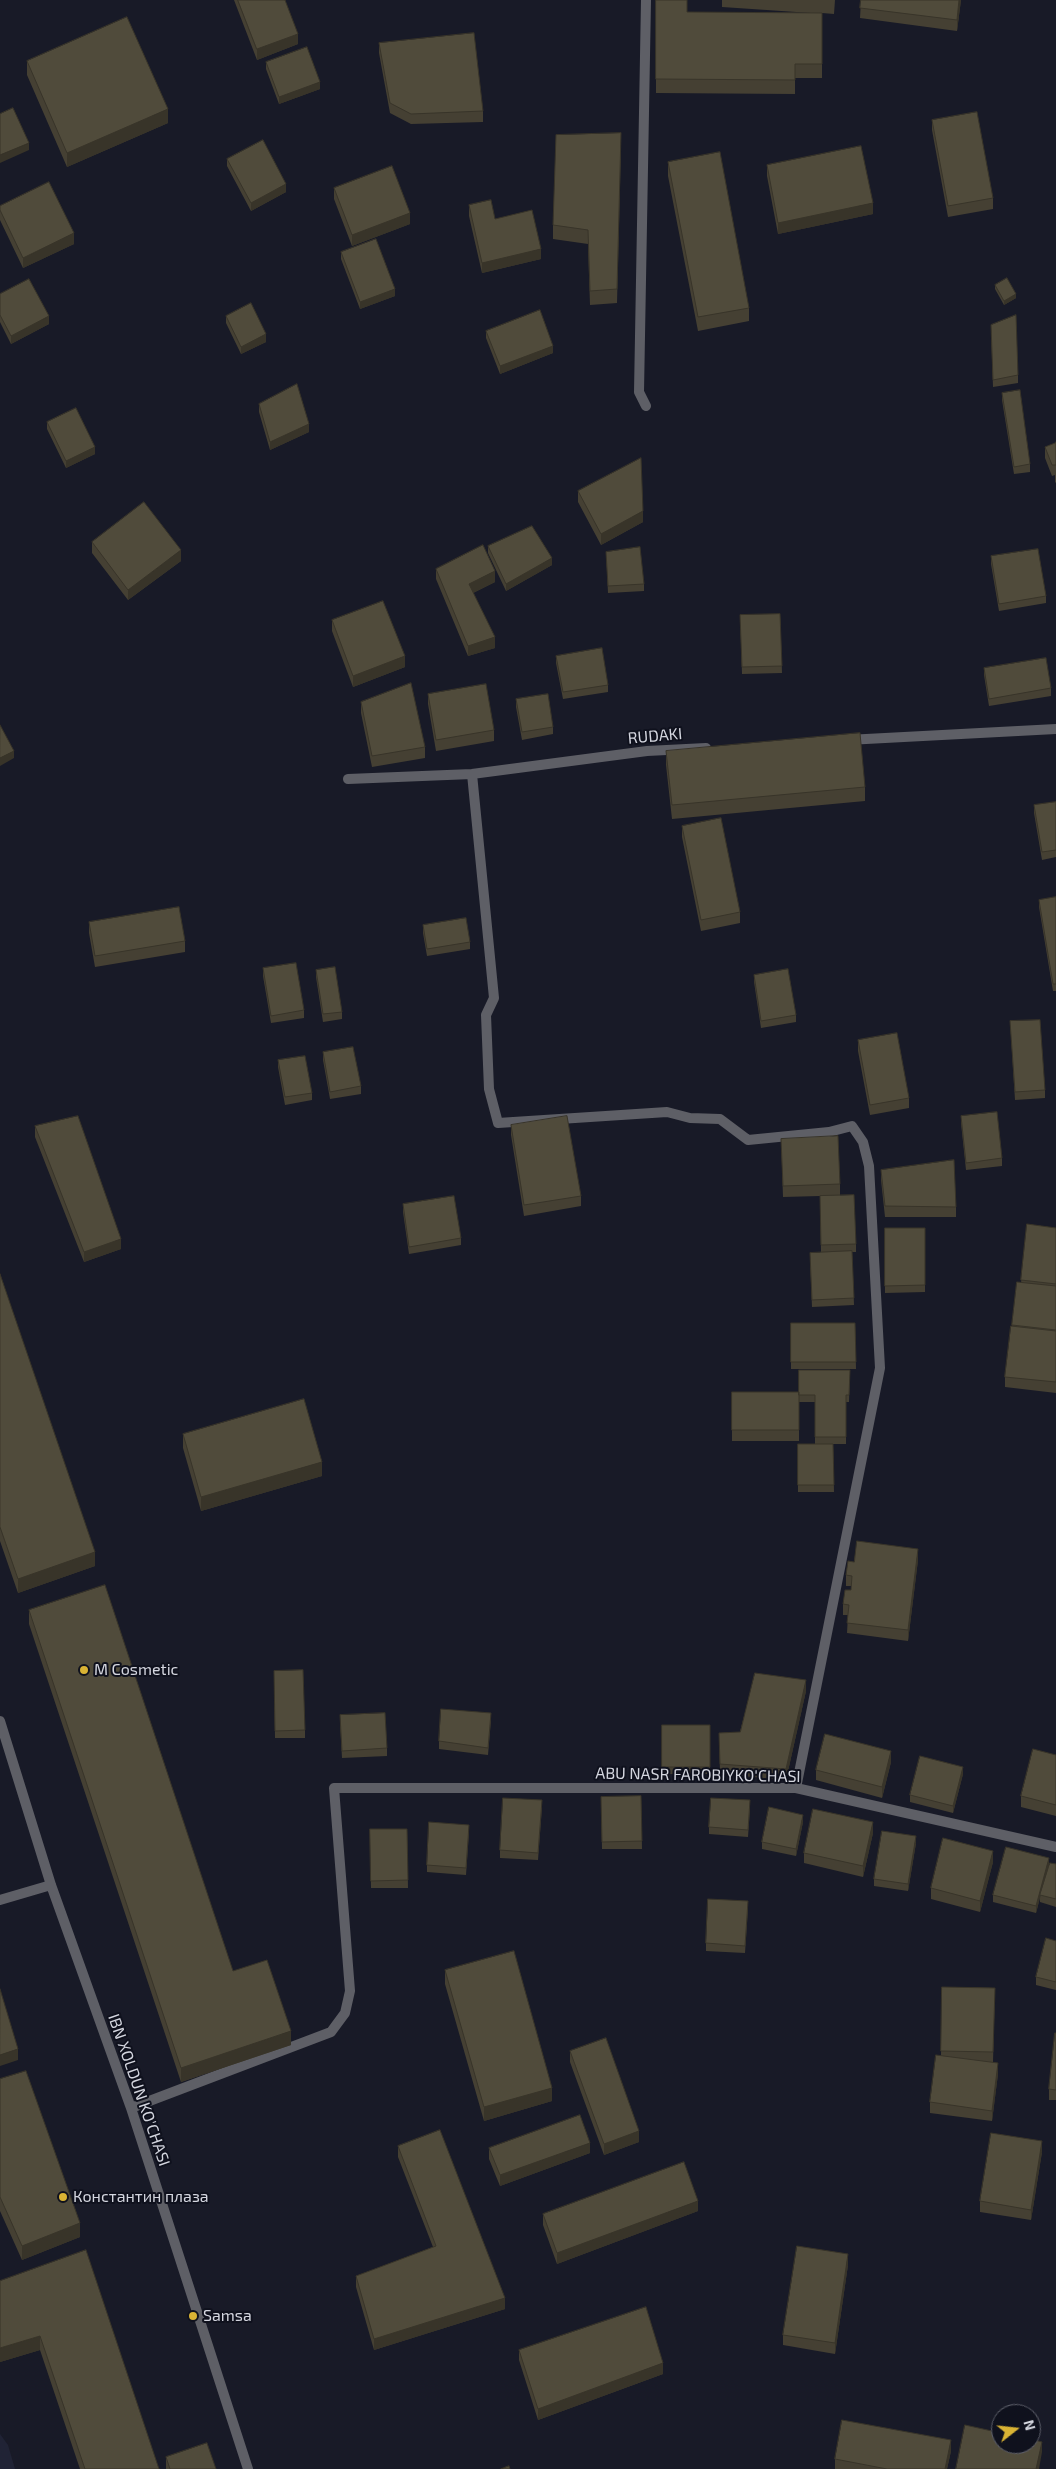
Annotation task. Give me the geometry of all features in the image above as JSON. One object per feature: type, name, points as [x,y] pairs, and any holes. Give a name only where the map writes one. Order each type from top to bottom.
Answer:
[{"type":"street","points":[[646,0],[639,392],[646,406]]},
{"type":"street","points":[[837,741],[1056,729]]},
{"type":"street","name":"RUDAKI","points":[[348,779],[472,774],[647,751],[717,747]]},
{"type":"street","points":[[472,774],[494,998],[486,1015],[489,1089],[498,1123],[667,1112],[690,1118],[720,1119],[748,1140],[830,1132],[852,1126],[863,1142],[869,1166],[880,1368],[796,1788]]},
{"type":"street","name":"IBN XOLDUN KO'CHASI","points":[[0,1721],[51,1885],[131,2108],[248,2469]]},
{"type":"street","name":"ABU NASR FAROBIYKO'CHASI","points":[[131,2108],[331,2032],[345,2013],[350,1991],[334,1788],[796,1788],[1056,1846]]},
{"type":"street","points":[[0,1900],[51,1885]]},
{"type":"shaded area","points":[[0,2434],[8,2445],[15,2469],[0,2469]]},
{"type":"building","points":[[238,0],[285,0],[298,34],[257,49]]},
{"type":"building","points":[[656,0],[687,0],[687,12],[822,13],[822,64],[795,64],[795,80],[656,79]]},
{"type":"building","points":[[861,0],[959,0],[957,20],[860,8]]},
{"type":"building","points":[[127,17],[168,109],[67,153],[27,61]]},
{"type":"building","points":[[474,33],[483,111],[411,114],[390,103],[379,43]]},
{"type":"building","points":[[307,47],[320,82],[279,97],[266,62]]},
{"type":"building","points":[[13,108],[29,143],[0,155],[0,114]]},
{"type":"building","points":[[977,112],[993,198],[948,206],[932,120]]},
{"type":"building","points":[[621,133],[617,289],[590,291],[588,230],[553,225],[556,135]]},
{"type":"building","points":[[263,140],[286,184],[251,203],[227,159]]},
{"type":"building","points":[[861,146],[873,203],[778,223],[767,165]]},
{"type":"building","points":[[720,152],[749,308],[698,317],[668,162]]},
{"type":"building","points":[[392,166],[410,213],[352,235],[334,188]]},
{"type":"building","points":[[49,182],[74,233],[23,258],[0,210],[0,206]]},
{"type":"building","points":[[491,200],[495,219],[532,210],[541,249],[482,263],[469,205]]},
{"type":"building","points":[[376,239],[395,289],[360,302],[341,252]]},
{"type":"building","points":[[1007,278],[1016,294],[1004,301],[995,285]]},
{"type":"building","points":[[29,279],[49,316],[11,336],[0,315],[0,294]]},
{"type":"building","points":[[251,303],[266,334],[241,347],[226,316]]},
{"type":"building","points":[[540,310],[553,346],[500,366],[486,331]]},
{"type":"building","points":[[1016,315],[1018,375],[993,380],[991,325]]},
{"type":"building","points":[[297,384],[309,424],[270,442],[259,404]]},
{"type":"building","points":[[1020,390],[1030,464],[1014,467],[1002,393]]},
{"type":"building","points":[[76,408],[95,447],[66,461],[47,422]]},
{"type":"building","points":[[1056,442],[1056,465],[1052,465],[1045,447]]},
{"type":"building","points":[[641,458],[643,511],[601,534],[578,491]]},
{"type":"building","points":[[144,502],[181,550],[128,590],[92,542]]},
{"type":"building","points":[[532,526],[552,558],[506,584],[488,546]]},
{"type":"building","points":[[483,545],[495,571],[469,584],[495,637],[468,646],[436,569]]},
{"type":"building","points":[[640,547],[644,584],[608,586],[606,552]]},
{"type":"building","points":[[1038,549],[1046,596],[999,604],[991,556]]},
{"type":"building","points":[[383,601],[405,656],[353,676],[332,620]]},
{"type":"building","points":[[780,614],[782,666],[742,667],[740,615]]},
{"type":"building","points":[[602,648],[608,685],[563,692],[556,656]]},
{"type":"building","points":[[1046,658],[1051,688],[989,699],[984,668]]},
{"type":"building","points":[[411,683],[425,747],[372,756],[361,702]]},
{"type":"building","points":[[486,684],[494,730],[436,740],[428,694]]},
{"type":"building","points":[[548,694],[553,727],[522,732],[516,699]]},
{"type":"building","points":[[0,725],[14,751],[0,758]]},
{"type":"building","points":[[860,733],[865,787],[672,805],[666,751]]},
{"type":"building","points":[[1056,802],[1056,850],[1042,852],[1034,805]]},
{"type":"building","points":[[721,818],[740,912],[701,920],[682,826]]},
{"type":"building","points":[[1056,897],[1056,984],[1053,984],[1039,900]]},
{"type":"building","points":[[179,907],[185,941],[95,956],[89,922]]},
{"type":"building","points":[[466,918],[470,942],[427,949],[423,925]]},
{"type":"building","points":[[296,963],[304,1010],[271,1016],[263,968]]},
{"type":"building","points":[[335,967],[342,1012],[323,1014],[316,970]]},
{"type":"building","points":[[788,969],[796,1015],[761,1021],[754,975]]},
{"type":"building","points":[[1040,1020],[1045,1090],[1015,1092],[1010,1021]]},
{"type":"building","points":[[897,1033],[909,1098],[870,1105],[858,1040]]},
{"type":"building","points":[[353,1047],[361,1086],[330,1092],[323,1052]]},
{"type":"building","points":[[305,1056],[312,1093],[285,1097],[278,1060]]},
{"type":"building","points":[[997,1112],[1002,1158],[966,1163],[961,1116]]},
{"type":"building","points":[[78,1116],[121,1239],[84,1252],[35,1126]]},
{"type":"building","points":[[567,1116],[581,1196],[524,1205],[511,1125]]},
{"type":"building","points":[[838,1136],[840,1184],[783,1186],[781,1139]]},
{"type":"building","points":[[954,1160],[956,1207],[885,1206],[881,1170]]},
{"type":"building","points":[[854,1195],[856,1244],[821,1245],[820,1196]]},
{"type":"building","points":[[454,1196],[461,1238],[409,1247],[403,1204]]},
{"type":"building","points":[[1027,1224],[1056,1228],[1056,1284],[1021,1280]]},
{"type":"building","points":[[885,1228],[925,1228],[925,1285],[885,1286]]},
{"type":"building","points":[[852,1251],[854,1298],[812,1300],[810,1253]]},
{"type":"building","points":[[0,1274],[95,1552],[18,1579],[0,1527]]},
{"type":"building","points":[[1017,1282],[1056,1286],[1056,1330],[1012,1325]]},
{"type":"building","points":[[791,1323],[855,1323],[856,1362],[791,1362]]},
{"type":"building","points":[[1011,1326],[1056,1331],[1056,1382],[1005,1377]]},
{"type":"building","points":[[799,1370],[850,1370],[849,1395],[846,1395],[846,1437],[815,1437],[815,1395],[799,1395]]},
{"type":"building","points":[[732,1392],[799,1392],[799,1430],[732,1430]]},
{"type":"building","points":[[304,1399],[322,1462],[201,1497],[183,1434]]},
{"type":"building","points":[[798,1444],[833,1444],[834,1485],[798,1485]]},
{"type":"building","points":[[857,1541],[918,1549],[908,1630],[847,1623],[849,1605],[843,1604],[845,1590],[851,1590],[852,1576],[846,1575],[848,1561],[854,1562]]},
{"type":"building","points":[[105,1585],[233,1971],[267,1960],[291,2031],[181,2068],[29,1610]]},
{"type":"building","points":[[303,1670],[305,1730],[275,1731],[274,1671]]},
{"type":"building","points":[[755,1673],[806,1680],[786,1769],[720,1764],[719,1733],[740,1732]]},
{"type":"building","points":[[441,1709],[491,1713],[488,1748],[439,1741]]},
{"type":"building","points":[[385,1713],[387,1748],[342,1751],[340,1715]]},
{"type":"building","points":[[662,1725],[710,1725],[710,1767],[662,1767]]},
{"type":"building","points":[[825,1734],[891,1751],[882,1787],[816,1770]]},
{"type":"building","points":[[1033,1749],[1056,1755],[1056,1805],[1021,1796]]},
{"type":"building","points":[[920,1756],[963,1767],[953,1806],[910,1795]]},
{"type":"building","points":[[641,1796],[642,1841],[602,1842],[601,1797]]},
{"type":"building","points":[[503,1798],[542,1800],[538,1853],[500,1850]]},
{"type":"building","points":[[711,1798],[750,1800],[748,1830],[709,1827]]},
{"type":"building","points":[[769,1807],[803,1815],[796,1849],[762,1842]]},
{"type":"building","points":[[813,1809],[873,1822],[863,1866],[804,1853]]},
{"type":"building","points":[[429,1822],[469,1825],[466,1868],[427,1865]]},
{"type":"building","points":[[370,1829],[407,1829],[408,1880],[371,1881]]},
{"type":"building","points":[[882,1831],[916,1836],[908,1884],[874,1879]]},
{"type":"building","points":[[943,1838],[993,1851],[980,1901],[931,1888]]},
{"type":"building","points":[[1006,1847],[1049,1858],[1036,1906],[993,1895]]},
{"type":"building","points":[[1050,1863],[1056,1864],[1056,1899],[1040,1895]]},
{"type":"building","points":[[708,1899],[748,1901],[745,1946],[706,1943]]},
{"type":"building","points":[[1046,1938],[1056,1941],[1056,1982],[1036,1977]]},
{"type":"building","points":[[514,1951],[552,2088],[484,2107],[445,1970]]},
{"type":"building","points":[[942,1987],[995,1988],[993,2052],[941,2051]]},
{"type":"building","points":[[0,1989],[18,2049],[0,2055]]},
{"type":"building","points":[[1056,2033],[1056,2090],[1049,2089]]},
{"type":"building","points":[[606,2038],[639,2131],[604,2144],[570,2051]]},
{"type":"building","points":[[936,2055],[998,2063],[992,2111],[930,2102]]},
{"type":"building","points":[[26,2071],[80,2223],[22,2246],[0,2197],[0,2079]]},
{"type":"building","points":[[580,2115],[590,2143],[500,2175],[489,2148]]},
{"type":"building","points":[[440,2130],[505,2298],[374,2339],[356,2276],[436,2246],[398,2146]]},
{"type":"building","points":[[991,2133],[1042,2141],[1031,2210],[980,2201]]},
{"type":"building","points":[[684,2162],[698,2201],[557,2253],[543,2214]]},
{"type":"building","points":[[797,2246],[848,2254],[835,2343],[783,2335]]},
{"type":"building","points":[[86,2250],[159,2469],[85,2469],[40,2336],[0,2348],[0,2281]]},
{"type":"building","points":[[646,2307],[663,2363],[538,2409],[519,2350]]},
{"type":"building","points":[[842,2420],[951,2440],[945,2469],[887,2469],[835,2459]]},
{"type":"building","points":[[965,2425],[991,2431],[991,2454],[1039,2454],[1036,2469],[956,2469]]},
{"type":"building","points":[[207,2443],[216,2469],[170,2469],[166,2457]]},
{"type":"place","name":"M Cosmetic","points":[[84,1670]]},
{"type":"place","name":"Константин плаза","points":[[63,2197]]},
{"type":"place","name":"Samsa","points":[[193,2316]]}]
